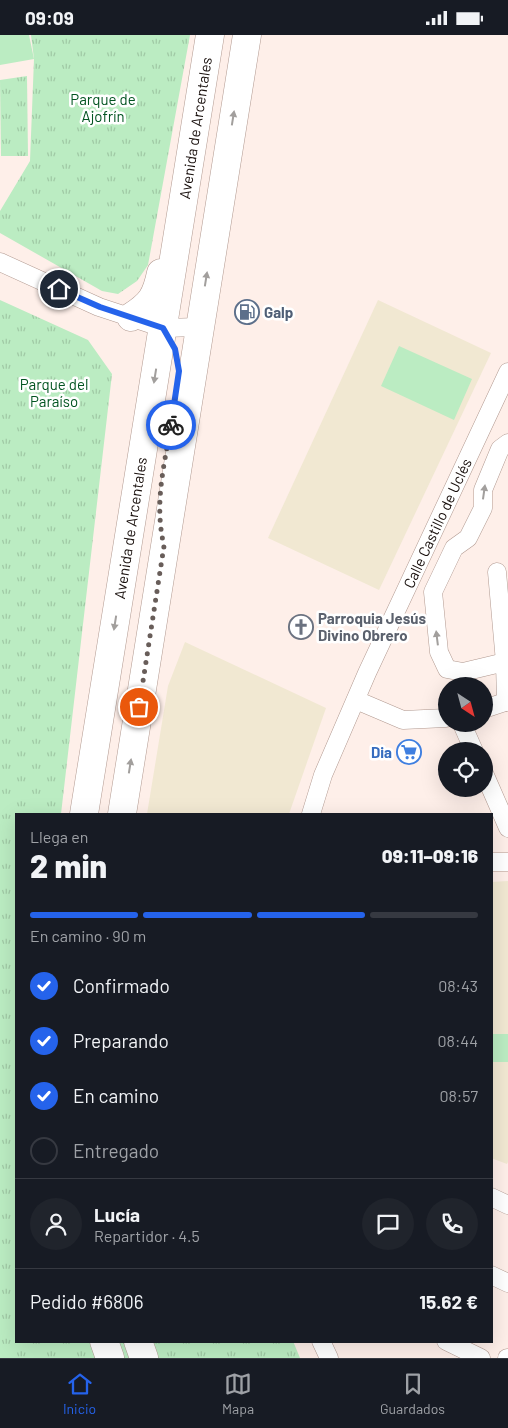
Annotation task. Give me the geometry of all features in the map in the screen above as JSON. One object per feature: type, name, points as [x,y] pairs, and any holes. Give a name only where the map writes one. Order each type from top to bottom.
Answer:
[{"type":"main road","name":"Avenida de Arcentales","points":[[84,813],[210,35]]},
{"type":"main road","points":[[122,813],[198,327],[247,35]]},
{"type":"main road","points":[[131,317],[145,308],[156,294],[171,213],[183,203]]},
{"type":"main road","points":[[163,328],[175,349],[179,371],[161,483],[158,521],[164,546]]},
{"type":"main road","points":[[105,1343],[110,1358]]},
{"type":"main road","points":[[139,1343],[144,1358]]},
{"type":"street","points":[[0,262],[100,307],[163,328],[198,327]]},
{"type":"street","name":"Calle Castillo de Uclés","points":[[311,813],[323,775],[356,700],[508,373]]},
{"type":"street","name":"Calle Castillo de Uclés","points":[[505,662],[462,672],[447,669],[439,652],[433,592],[454,548],[468,538],[484,509],[483,490],[500,449],[508,443]]},
{"type":"street","points":[[493,706],[507,701],[497,573]]},
{"type":"street","points":[[356,700],[403,720],[438,718]]},
{"type":"street","points":[[493,794],[508,828]]},
{"type":"street","points":[[493,863],[508,863]]},
{"type":"street","points":[[493,1198],[508,1205]]},
{"type":"street","points":[[493,1276],[508,1283]]},
{"type":"street","points":[[322,1343],[329,1358]]},
{"type":"street","points":[[450,1343],[481,1358]]},
{"type":"shaded area","points":[[378,300],[491,353],[379,590],[268,538]]},
{"type":"shaded area","points":[[185,642],[326,708],[289,813],[147,813],[168,686]]},
{"type":"shaded area","points":[[508,881],[507,1164],[493,1159],[493,882]]},
{"type":"green space","points":[[0,35],[29,35],[34,59],[0,65]]},
{"type":"green space","name":"Parque de Ajofrín","points":[[31,35],[190,35],[148,265],[137,281],[118,294],[102,291],[0,233],[0,211],[30,161],[34,59]]},
{"type":"green space","points":[[27,76],[28,156],[1,156],[0,80]]},
{"type":"green space","name":"Parque del Paraíso","points":[[0,300],[88,340],[112,374],[61,813],[15,813],[15,1343],[294,1343],[300,1358],[0,1358]]},
{"type":"green space","points":[[399,346],[472,379],[454,420],[381,386]]},
{"type":"green space","points":[[493,1034],[508,1034],[508,1062],[493,1062]]},
{"type":"way so far","points":[[139,707],[164,546],[158,521],[161,483],[171,425]]},
{"type":"place","name":"Galp","points":[[247,312]]},
{"type":"place","name":"Parroquia Jesús Divino Obrero","points":[[301,627]]},
{"type":"place","name":"Dia","points":[[409,752]]},
{"type":"route","points":[[59,289],[100,307],[163,328],[175,349],[179,371],[171,425]]}]
